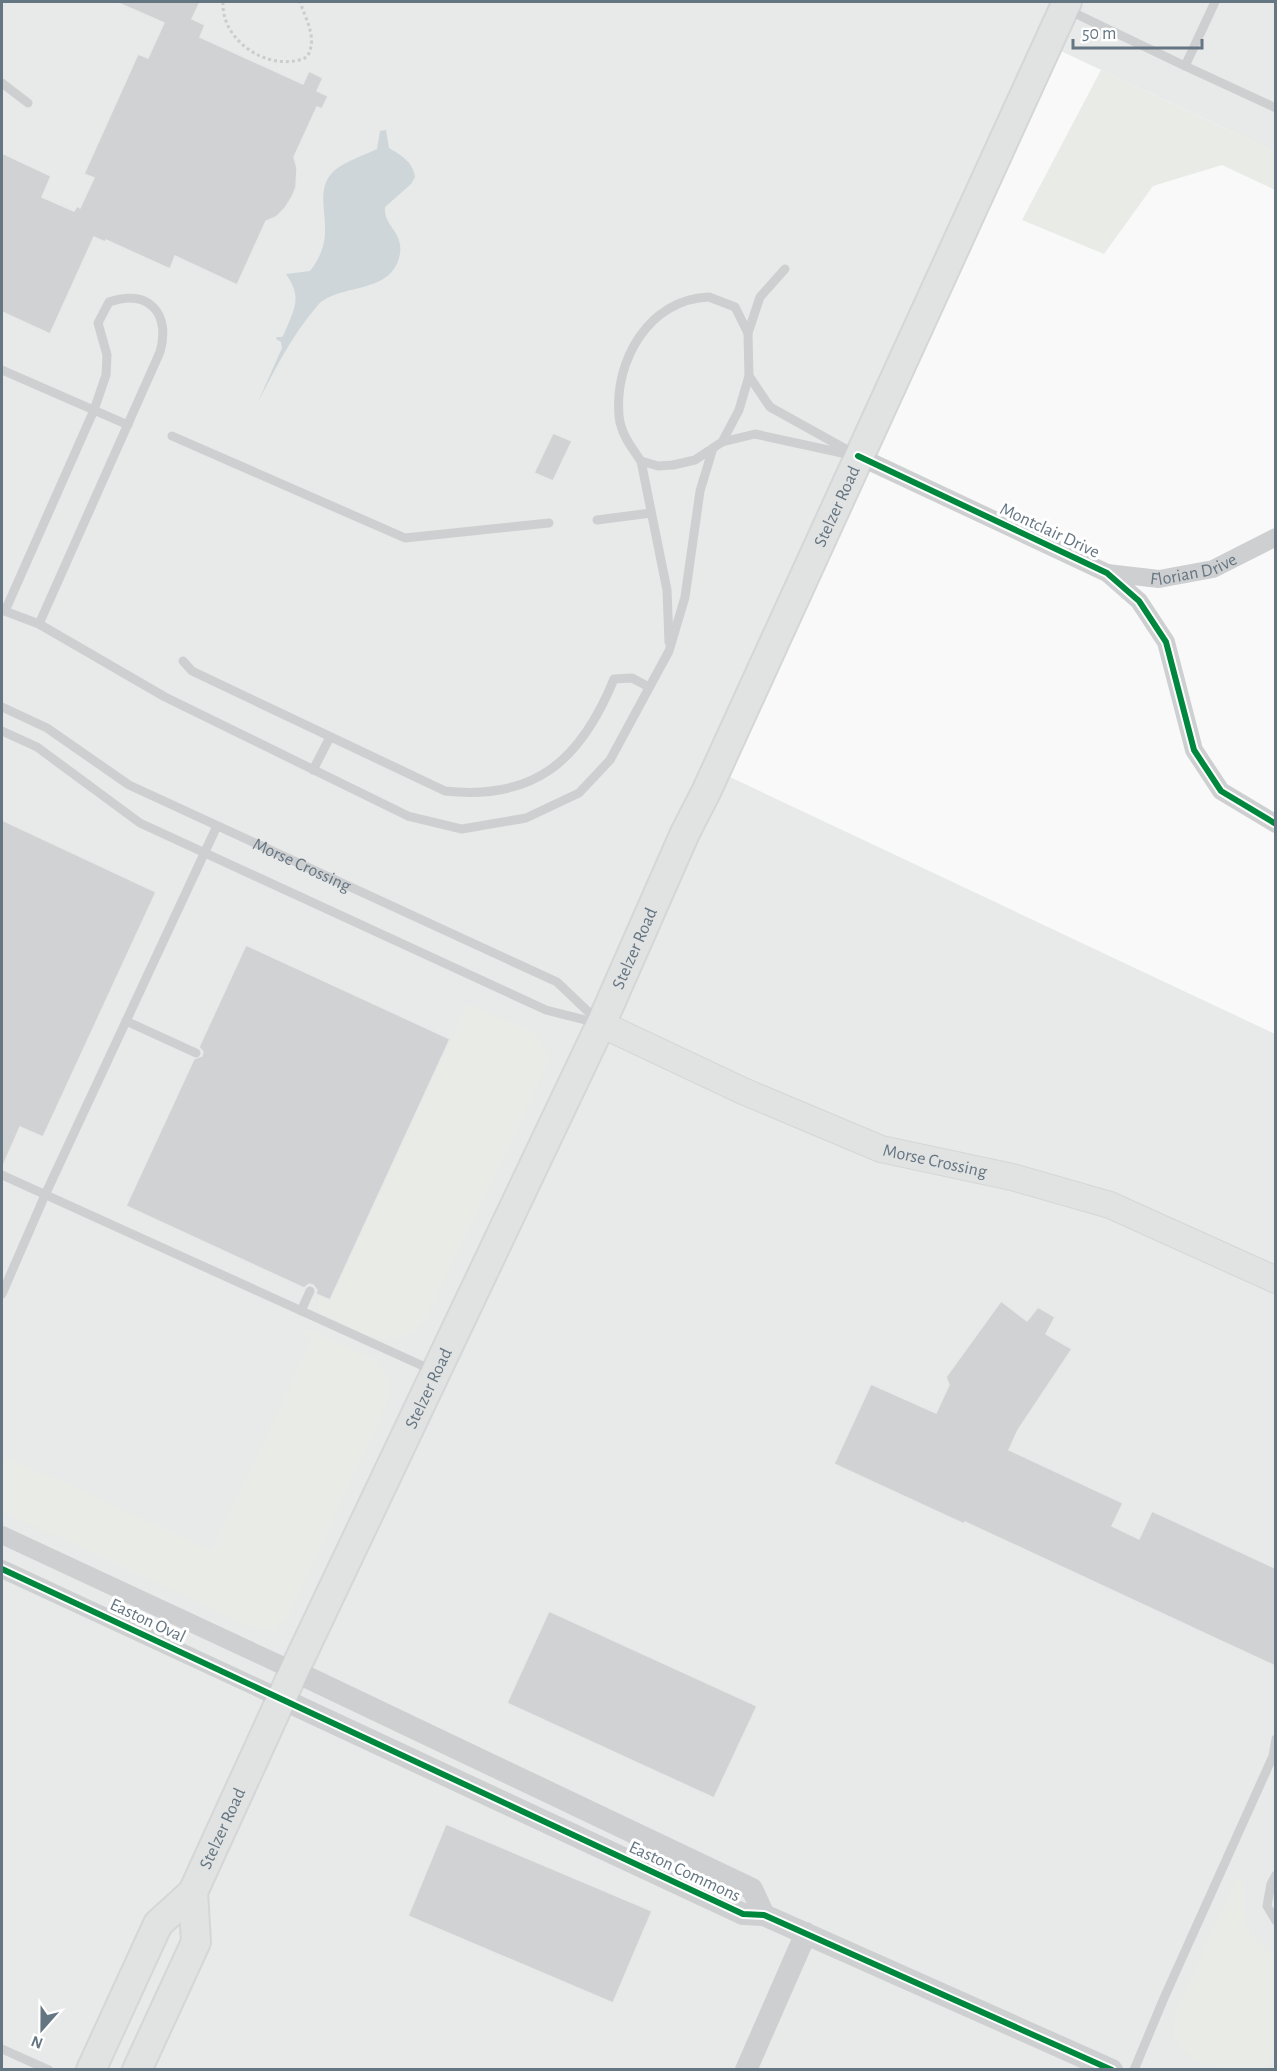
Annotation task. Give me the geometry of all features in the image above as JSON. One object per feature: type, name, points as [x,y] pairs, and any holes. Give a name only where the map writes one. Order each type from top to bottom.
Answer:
[{"type":"main road","name":"Stelzer Road","points":[[91,2070],[158,1924],[193,1892],[294,1671],[601,1024],[685,833],[706,792],[1065,5]]},
{"type":"main road","name":"Morse Crossing","points":[[601,1024],[743,1091],[881,1149],[1012,1177],[1110,1205],[1275,1280]]},
{"type":"main road","name":"Stelzer Road","points":[[136,2070],[196,1942],[193,1892]]},
{"type":"street","name":"Montclair Drive","points":[[858,456],[1107,573],[1138,601],[1166,642],[1194,750],[1221,791],[1275,824]]},
{"type":"street","name":"Florian Drive","points":[[1107,573],[1159,579],[1213,569],[1275,537]]},
{"type":"street","name":"Easton Oval","points":[[2,1535],[294,1671]]},
{"type":"street","name":"Easton Oval","points":[[2,1569],[282,1699]]},
{"type":"street","name":"Easton Commons","points":[[294,1671],[752,1889],[764,1915]]},
{"type":"street","name":"Easton Commons","points":[[282,1699],[743,1914],[764,1915],[1112,2070]]},
{"type":"street","points":[[746,2070],[806,1933]]},
{"type":"lane","points":[[1185,66],[1215,2]]},
{"type":"lane","points":[[1065,5],[1185,66],[1275,108]]},
{"type":"lane","points":[[2,83],[28,103]]},
{"type":"lane","points":[[722,442],[739,410],[749,376],[748,333],[759,297],[785,269]]},
{"type":"lane","points":[[39,624],[160,352],[165,336],[161,318],[152,306],[139,298],[124,297],[109,302],[98,323],[107,355],[106,375],[93,410],[4,610],[39,624],[165,697],[408,816],[462,829],[526,818],[579,794],[610,760],[669,651],[685,597],[700,491],[713,448]]},
{"type":"lane","points":[[669,651],[667,590],[641,461],[625,437],[619,417],[621,375],[630,351],[643,332],[673,306],[692,298],[709,297],[735,307],[748,333]]},
{"type":"lane","points":[[2,370],[128,425]]},
{"type":"lane","points":[[749,376],[770,407],[858,456]]},
{"type":"lane","points":[[641,461],[658,466],[695,460],[722,442],[755,434],[858,456]]},
{"type":"lane","points":[[172,436],[405,538],[549,523]]},
{"type":"lane","points":[[597,520],[651,513]]},
{"type":"lane","points":[[183,661],[192,671],[445,791],[467,794],[499,792],[528,784],[554,768],[576,746],[608,695],[614,679],[632,678],[650,687]]},
{"type":"lane","name":"Morse Crossing","points":[[2,707],[47,728],[129,785],[557,982],[601,1024]]},
{"type":"lane","name":"Morse Crossing","points":[[2,731],[37,747],[140,823],[546,1010],[601,1024]]},
{"type":"lane","points":[[313,770],[330,737]]},
{"type":"lane","points":[[2,1294],[45,1195],[217,826]]},
{"type":"lane","points":[[126,1021],[196,1053]]},
{"type":"lane","points":[[2,1175],[436,1372]]},
{"type":"lane","points":[[301,1311],[310,1291]]},
{"type":"lane","points":[[1134,2070],[1273,1756],[1275,1739]]},
{"type":"lane","points":[[1275,1875],[1267,1906],[1275,1921]]},
{"type":"lane","points":[[2,2049],[49,2070]]},
{"type":"path","points":[[223,2],[225,23],[249,50],[273,61],[286,63],[307,57],[312,49],[310,29],[300,2]]},
{"type":"shaded area","points":[[2,2],[1275,2],[1275,152],[1048,45],[715,770],[1275,1034],[1275,2069],[2,2070]]},
{"type":"shaded area","points":[[1101,70],[1275,152],[1275,190],[1222,165],[1153,186],[1104,254],[1022,220]]},
{"type":"shaded area","points":[[386,130],[389,148],[409,163],[415,177],[411,184],[385,207],[387,220],[399,242],[399,258],[394,269],[376,283],[342,292],[320,303],[301,326],[257,404],[282,348],[281,342],[276,339],[284,334],[295,304],[294,290],[286,274],[310,271],[322,250],[325,233],[323,197],[329,176],[350,161],[377,149],[380,131]]},
{"type":"shaded area","points":[[468,1004],[536,1034],[542,1042],[542,1050],[549,1053],[545,1071],[424,1323],[412,1333],[399,1338],[386,1339],[373,1336],[320,1312],[317,1304],[319,1295],[330,1300]]},
{"type":"shaded area","points":[[305,1330],[312,1330],[374,1359],[387,1377],[390,1388],[386,1406],[287,1619],[274,1633],[270,1629],[249,1626],[2,1511],[2,1455],[212,1550],[312,1339],[301,1334]]},
{"type":"shaded area","points":[[1237,1876],[1243,1888],[1244,1913],[1249,1931],[1275,1958],[1275,2049],[1265,2069],[1226,2068],[1203,2063],[1193,2058],[1173,2040],[1175,2013]]},
{"type":"building","points":[[116,2],[200,2],[192,19],[205,25],[200,37],[303,84],[309,71],[323,78],[317,91],[328,96],[322,109],[317,107],[294,157],[297,168],[296,187],[292,197],[276,217],[266,221],[237,285],[175,256],[170,269],[106,240],[105,242],[94,237],[50,334],[2,312],[2,153],[51,176],[42,197],[74,211],[77,206],[80,208],[94,178],[84,174],[138,54],[148,58],[164,23]]},
{"type":"building","points":[[553,433],[572,441],[553,481],[534,473]]},
{"type":"building","points":[[2,820],[156,892],[43,1137],[20,1127],[2,1168]]},
{"type":"building","points":[[246,945],[450,1039],[330,1300],[316,1294],[317,1290],[313,1285],[309,1284],[304,1288],[126,1206],[194,1059],[202,1056],[203,1052],[199,1047]]},
{"type":"building","points":[[1001,1301],[1027,1321],[1038,1307],[1055,1317],[1046,1334],[1072,1349],[1018,1430],[1009,1450],[1123,1503],[1112,1526],[1139,1539],[1152,1511],[1275,1568],[1275,1666],[965,1522],[964,1524],[834,1464],[871,1384],[936,1413],[949,1385],[946,1377]]},
{"type":"building","points":[[549,1611],[757,1706],[714,1798],[507,1703]]},
{"type":"building","points":[[446,1824],[652,1911],[613,2003],[408,1916]]},
{"type":"cycle path","points":[[858,456],[1107,573],[1139,601],[1166,642],[1194,750],[1221,791],[1276,824]]},
{"type":"cycle path","points":[[2,1569],[743,1914],[764,1915],[1112,2070]]}]
